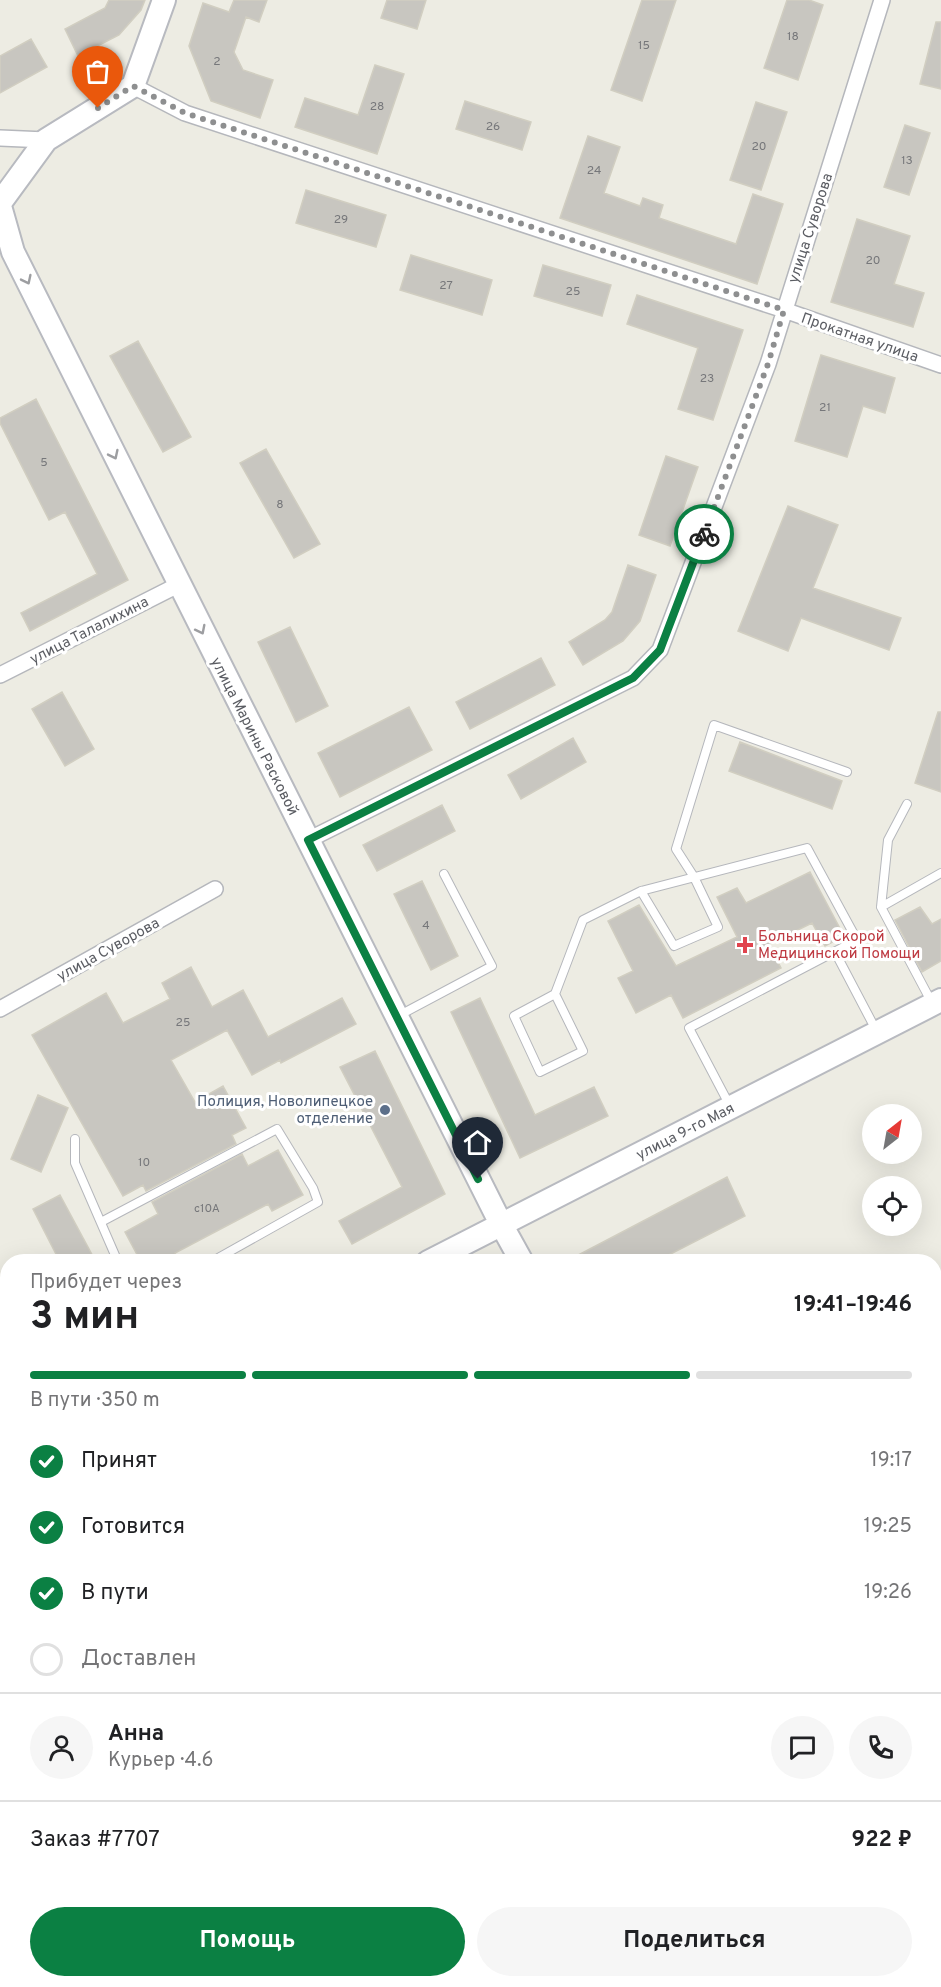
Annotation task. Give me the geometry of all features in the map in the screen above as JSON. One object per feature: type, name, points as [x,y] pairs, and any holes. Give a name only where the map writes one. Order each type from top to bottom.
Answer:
[{"type":"street","points":[[0,205],[46,140],[133,86],[164,0]]},
{"type":"street","name":"улица Суворова","points":[[308,840],[633,678],[660,650],[768,364],[882,0]]},
{"type":"street","name":"Прокатная улица","points":[[133,86],[185,113],[784,310],[941,365]]},
{"type":"street","points":[[0,138],[46,140]]},
{"type":"street","name":"улица Марины Расковой","points":[[0,205],[6,255],[178,585],[518,1254]]},
{"type":"street","name":"улица Талалихина","points":[[0,675],[178,585]]},
{"type":"street","name":"улица Суворова","points":[[0,1009],[215,889]]},
{"type":"street","name":"улица 9-го Мая","points":[[443,1254],[937,1002]]},
{"type":"lane","points":[[641,891],[674,946],[717,927],[694,877],[676,849],[714,725],[847,772]]},
{"type":"lane","points":[[907,804],[888,840],[881,907],[937,1002]]},
{"type":"lane","points":[[555,994],[583,1051],[540,1072],[514,1016],[555,994],[583,920],[641,891],[807,848],[857,940],[689,1028],[730,1107]]},
{"type":"lane","points":[[881,907],[941,873]]},
{"type":"lane","points":[[396,1017],[492,966],[444,874]]},
{"type":"lane","points":[[835,952],[877,1032]]},
{"type":"lane","points":[[101,1222],[277,1129],[314,1188],[318,1202],[225,1254]]},
{"type":"lane","points":[[75,1139],[75,1163],[115,1254]]},
{"type":"building","points":[[109,0],[145,0],[141,10],[119,35],[78,56],[65,29],[105,8]]},
{"type":"building","points":[[234,0],[267,0],[259,22],[246,17],[234,52],[243,70],[273,80],[260,118],[211,101],[189,46],[203,3],[229,12]]},
{"type":"building","points":[[387,0],[426,0],[417,29],[381,18]]},
{"type":"building","points":[[642,0],[676,0],[642,101],[611,90]]},
{"type":"building","points":[[787,0],[809,0],[823,5],[798,80],[764,68]]},
{"type":"building","points":[[936,22],[941,22],[941,89],[920,84]]},
{"type":"building","points":[[31,39],[47,67],[0,93],[0,56]]},
{"type":"building","points":[[375,65],[404,74],[377,154],[295,127],[305,98],[358,115]]},
{"type":"building","points":[[465,101],[531,122],[522,150],[456,129]]},
{"type":"building","points":[[756,102],[787,112],[761,190],[730,180]]},
{"type":"building","points":[[905,125],[930,133],[909,195],[884,187]]},
{"type":"building","points":[[588,136],[620,147],[604,193],[640,206],[643,198],[663,205],[659,218],[736,244],[753,194],[783,204],[757,284],[560,218]]},
{"type":"building","points":[[306,190],[386,215],[376,247],[296,223]]},
{"type":"building","points":[[857,219],[910,236],[894,284],[924,293],[913,327],[831,302]]},
{"type":"building","points":[[411,255],[492,280],[482,315],[400,290]]},
{"type":"building","points":[[543,265],[611,285],[602,316],[534,296]]},
{"type":"building","points":[[637,295],[743,330],[713,420],[678,409],[698,348],[627,324]]},
{"type":"building","points":[[138,341],[191,437],[163,452],[110,356]]},
{"type":"building","points":[[821,355],[895,378],[885,413],[863,406],[847,457],[795,441]]},
{"type":"building","points":[[36,399],[128,580],[30,631],[21,613],[97,574],[65,512],[49,520],[0,423],[0,418]]},
{"type":"building","points":[[266,449],[320,544],[294,558],[240,463]]},
{"type":"building","points":[[666,456],[698,467],[670,546],[639,535]]},
{"type":"building","points":[[788,506],[838,525],[813,588],[901,618],[889,650],[801,618],[788,651],[738,631]]},
{"type":"building","points":[[628,565],[656,575],[640,621],[623,641],[583,665],[569,642],[605,620],[612,612]]},
{"type":"building","points":[[290,627],[328,706],[296,722],[258,642]]},
{"type":"building","points":[[541,658],[555,685],[470,729],[456,702]]},
{"type":"building","points":[[62,692],[94,749],[65,766],[32,709]]},
{"type":"building","points":[[409,707],[432,750],[340,797],[318,753]]},
{"type":"building","points":[[938,712],[941,712],[941,792],[915,783]]},
{"type":"building","points":[[573,738],[586,762],[521,799],[508,775]]},
{"type":"building","points":[[740,742],[842,781],[832,809],[729,771]]},
{"type":"building","points":[[442,805],[455,831],[377,871],[363,845]]},
{"type":"building","name":"Больница Скорой Медицинской Помощи","points":[[810,872],[844,936],[825,946],[812,923],[769,944],[781,968],[683,1018],[671,995],[636,1013],[618,978],[633,971],[608,921],[639,905],[676,966],[737,937],[717,897],[737,888],[746,903]]},
{"type":"building","points":[[422,881],[458,956],[431,970],[394,894]]},
{"type":"building","points":[[920,907],[932,924],[941,919],[941,961],[922,972],[895,920]]},
{"type":"building","points":[[191,967],[212,1007],[243,990],[268,1037],[342,998],[356,1024],[281,1063],[280,1060],[252,1075],[227,1030],[171,1060],[195,1102],[223,1086],[246,1128],[232,1135],[236,1144],[146,1191],[143,1185],[123,1196],[32,1035],[106,993],[123,1023],[170,999],[162,983]]},
{"type":"building","points":[[480,998],[535,1115],[594,1087],[608,1116],[520,1158],[451,1012]]},
{"type":"building","points":[[375,1051],[445,1194],[352,1244],[339,1221],[402,1187],[340,1067]]},
{"type":"building","points":[[38,1095],[68,1108],[41,1172],[11,1159]]},
{"type":"building","points":[[278,1150],[303,1195],[272,1211],[268,1204],[176,1254],[137,1254],[125,1232],[158,1214],[152,1202],[242,1154],[248,1166]]},
{"type":"building","points":[[727,1177],[745,1216],[671,1254],[580,1254]]},
{"type":"building","points":[[60,1195],[92,1254],[56,1254],[33,1209]]},
{"type":"way so far","points":[[98,108],[133,86],[185,113],[784,310],[768,364],[704,534]]},
{"type":"place","name":"Больница Скорой Медицинской Помощи","points":[[745,945]]},
{"type":"place","name":"Полиция, Новолипецкое отделение","points":[[385,1110]]},
{"type":"route","points":[[478,1179],[308,840],[633,678],[660,650],[704,534]]}]
